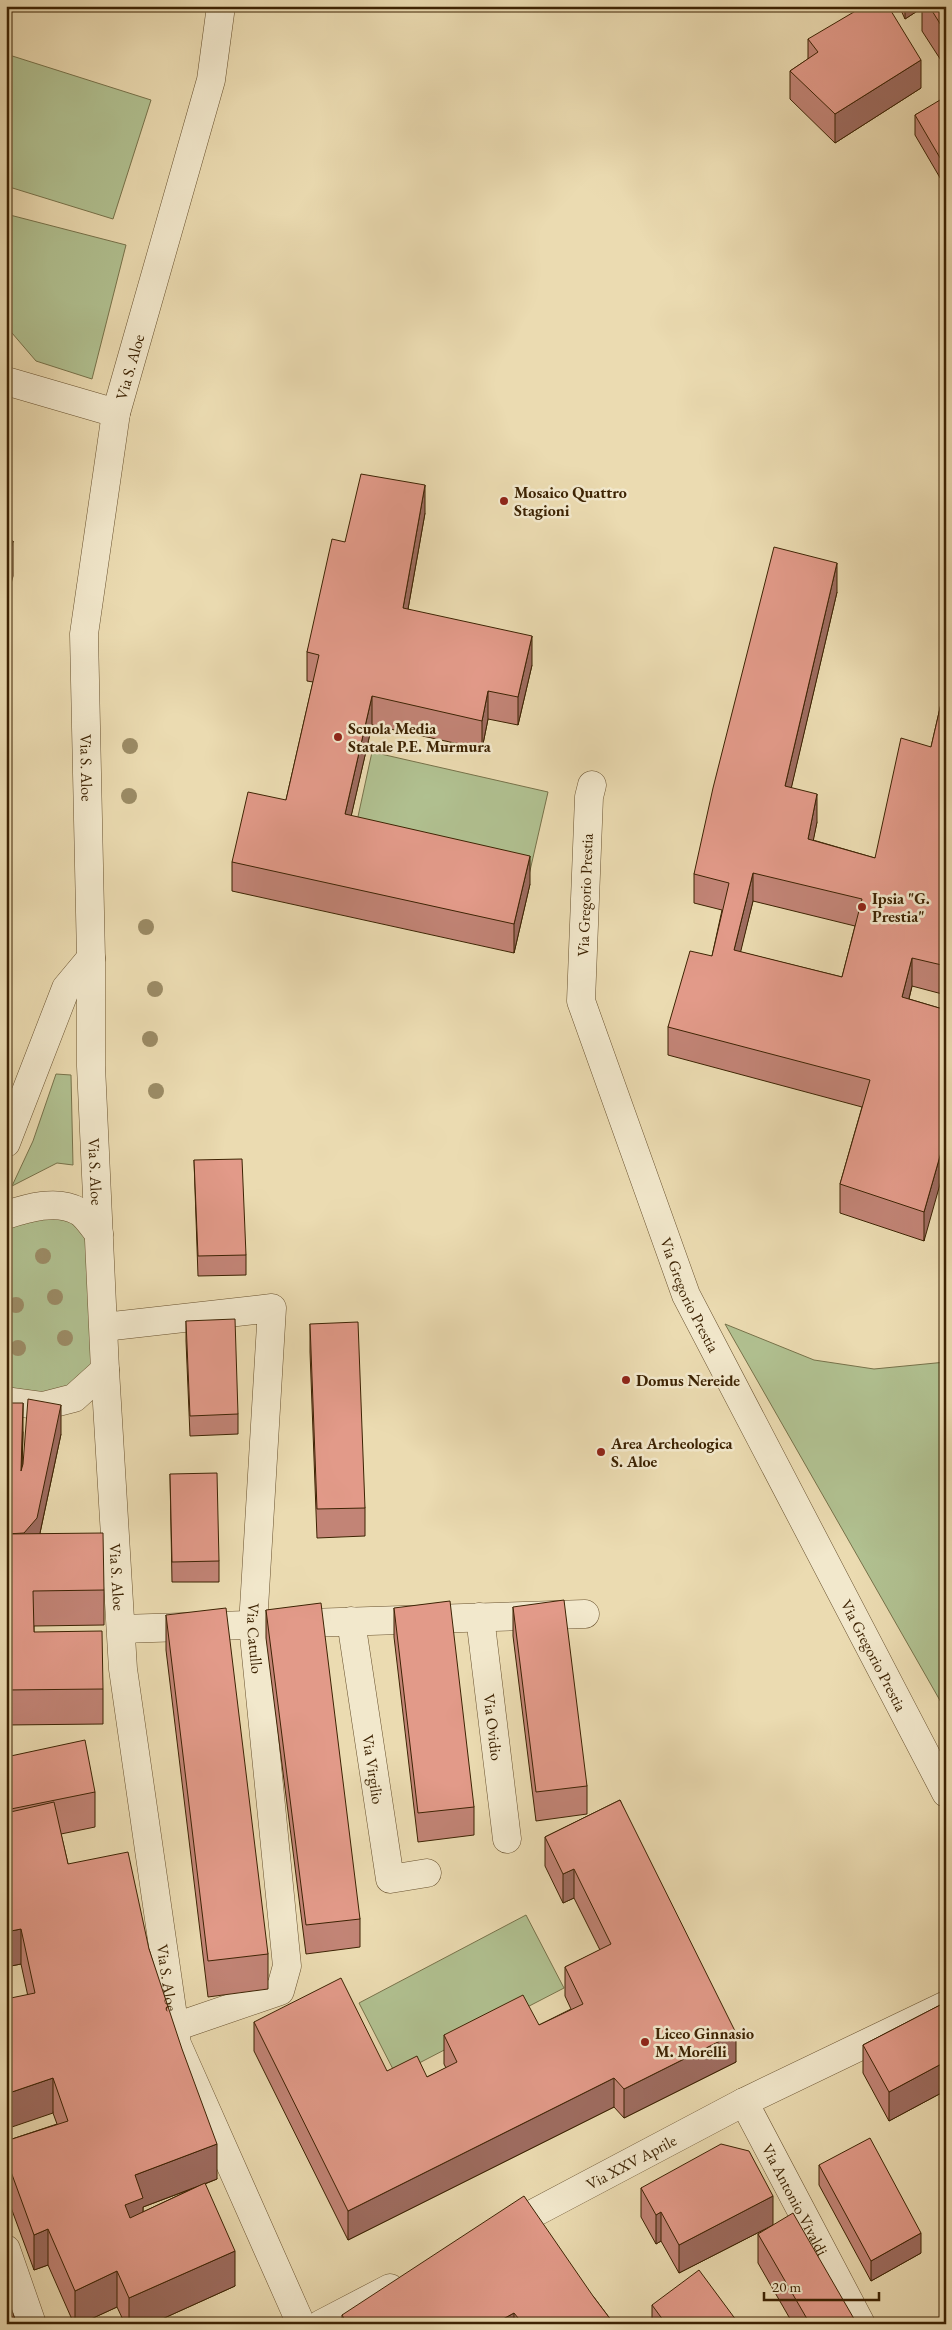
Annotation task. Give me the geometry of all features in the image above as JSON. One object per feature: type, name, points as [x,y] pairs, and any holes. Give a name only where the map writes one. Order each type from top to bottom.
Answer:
[{"type":"street","name":"Via S. Aloe","points":[[222,6],[210,80],[116,413],[84,634],[91,958],[90,1066],[105,1370],[123,1669],[175,2027],[178,2044],[301,2324]]},
{"type":"street","points":[[6,381],[116,413]]},
{"type":"street","name":"Via Gregorio Prestia","points":[[592,785],[589,797],[582,1001],[686,1295],[946,1793]]},
{"type":"street","points":[[6,1143],[66,988],[91,958]]},
{"type":"street","points":[[6,1216],[24,1209],[57,1204],[79,1211],[99,1234]]},
{"type":"street","name":"Via Catullo","points":[[104,1327],[272,1308],[253,1625],[287,1966],[280,1991],[175,2027]]},
{"type":"street","points":[[6,1401],[43,1406],[74,1398],[105,1370]]},
{"type":"street","points":[[121,1629],[585,1614]]},
{"type":"street","name":"Via Ovidio","points":[[480,1617],[507,1839]]},
{"type":"street","name":"Via Virgilio","points":[[351,1621],[390,1879],[427,1874]]},
{"type":"street","name":"Via XXV Aprile","points":[[484,2240],[532,2226],[744,2102],[946,2005]]},
{"type":"street","name":"Via Antonio Vivaldi","points":[[744,2102],[861,2324]]},
{"type":"street","points":[[6,2249],[32,2324]]},
{"type":"street","points":[[320,2324],[415,2275]]},
{"type":"green space","points":[[6,54],[151,100],[113,219],[6,186]]},
{"type":"green space","points":[[6,214],[126,245],[92,379],[36,361],[6,326]]},
{"type":"green space","points":[[372,752],[548,792],[529,875],[354,835]]},
{"type":"green space","points":[[56,1074],[71,1075],[73,1165],[57,1163],[12,1186],[33,1141]]},
{"type":"green space","points":[[57,1205],[99,1234],[105,1370],[74,1398],[6,1401],[6,1215]]},
{"type":"green space","points":[[725,1324],[814,1360],[874,1369],[946,1362],[946,1711]]},
{"type":"green space","points":[[526,1915],[564,1988],[396,2075],[359,2003]]},
{"type":"building","points":[[864,6],[888,6],[921,60],[835,114],[790,71],[818,52],[808,39]]},
{"type":"building","points":[[929,6],[946,6],[946,29],[944,30]]},
{"type":"building","points":[[945,97],[946,99],[946,168],[915,115]]},
{"type":"building","name":"Scuola Media Statale P.E. Murmura","points":[[361,474],[425,485],[403,608],[532,636],[518,697],[488,691],[482,721],[372,696],[345,814],[530,856],[514,924],[232,862],[248,792],[286,800],[319,655],[307,652],[332,539],[345,542]]},
{"type":"building","points":[[6,539],[13,541],[6,569]]},
{"type":"building","name":"Ipsia \"G. Prestia\"","points":[[774,547],[837,563],[785,786],[817,794],[808,839],[875,858],[901,738],[931,747],[946,682],[946,966],[912,958],[902,997],[946,1010],[946,1135],[924,1212],[840,1184],[870,1080],[668,1027],[690,951],[712,956],[729,883],[694,874],[713,788]],"holes":[[[753,873],[862,899],[842,977],[734,950]]]},
{"type":"building","points":[[242,1159],[246,1255],[198,1256],[194,1160]]},
{"type":"building","points":[[235,1319],[238,1414],[190,1416],[186,1321]]},
{"type":"building","points":[[358,1322],[365,1508],[317,1509],[310,1324]]},
{"type":"building","points":[[28,1399],[61,1405],[37,1518],[24,1533],[6,1534],[6,1403],[23,1403],[21,1471]]},
{"type":"building","points":[[217,1473],[219,1561],[172,1562],[170,1474]]},
{"type":"building","points":[[103,1533],[104,1590],[33,1591],[34,1632],[102,1631],[103,1689],[6,1690],[6,1534]]},
{"type":"building","points":[[564,1600],[587,1786],[536,1792],[513,1607]]},
{"type":"building","points":[[450,1601],[474,1807],[418,1813],[394,1608]]},
{"type":"building","points":[[321,1603],[360,1919],[306,1925],[266,1610]]},
{"type":"building","points":[[226,1608],[268,1954],[208,1961],[166,1615]]},
{"type":"building","points":[[85,1740],[95,1792],[6,1810],[6,1757]]},
{"type":"building","name":"Liceo Ginnasio M. Morelli","points":[[620,1800],[736,2033],[624,2089],[614,2078],[348,2211],[254,2022],[341,1978],[387,2071],[417,2056],[427,2077],[457,2062],[444,2035],[523,1995],[539,2025],[583,2004],[565,1967],[611,1944],[574,1869],[563,1874],[545,1837]]},
{"type":"building","points":[[54,1802],[68,1864],[128,1852],[149,1949],[182,2049],[217,2144],[135,2175],[143,2198],[125,2205],[130,2218],[205,2183],[235,2251],[129,2298],[117,2271],[75,2291],[48,2229],[34,2235],[6,2158],[6,2141],[68,2121],[53,2078],[6,2094],[6,1999],[35,1993],[21,1929],[6,1932],[6,1813]]},
{"type":"building","points":[[946,2002],[946,2064],[945,2062],[889,2092],[863,2045]]},
{"type":"building","points":[[870,2138],[921,2233],[871,2261],[819,2165]]},
{"type":"building","points":[[721,2144],[749,2151],[773,2196],[679,2245],[661,2212],[656,2215],[641,2188]]},
{"type":"building","points":[[524,2196],[614,2324],[523,2324],[514,2313],[494,2324],[347,2324],[342,2315]]},
{"type":"building","points":[[793,2213],[857,2324],[810,2324],[758,2234]]},
{"type":"building","points":[[699,2270],[739,2324],[666,2324],[652,2305]]},
{"type":"building","points":[[6,2296],[15,2319],[6,2321]]},
{"type":"place","name":"Mosaico Quattro Stagioni","points":[[504,501]]},
{"type":"place","name":"Scuola Media Statale P.E. Murmura","points":[[338,737]]},
{"type":"place","name":"Ipsia \"G. Prestia\"","points":[[862,907]]},
{"type":"place","name":"Domus Nereide","points":[[626,1380]]},
{"type":"place","name":"Area Archeologica S. Aloe","points":[[601,1452]]},
{"type":"place","name":"Liceo Ginnasio M. Morelli","points":[[645,2042]]}]
